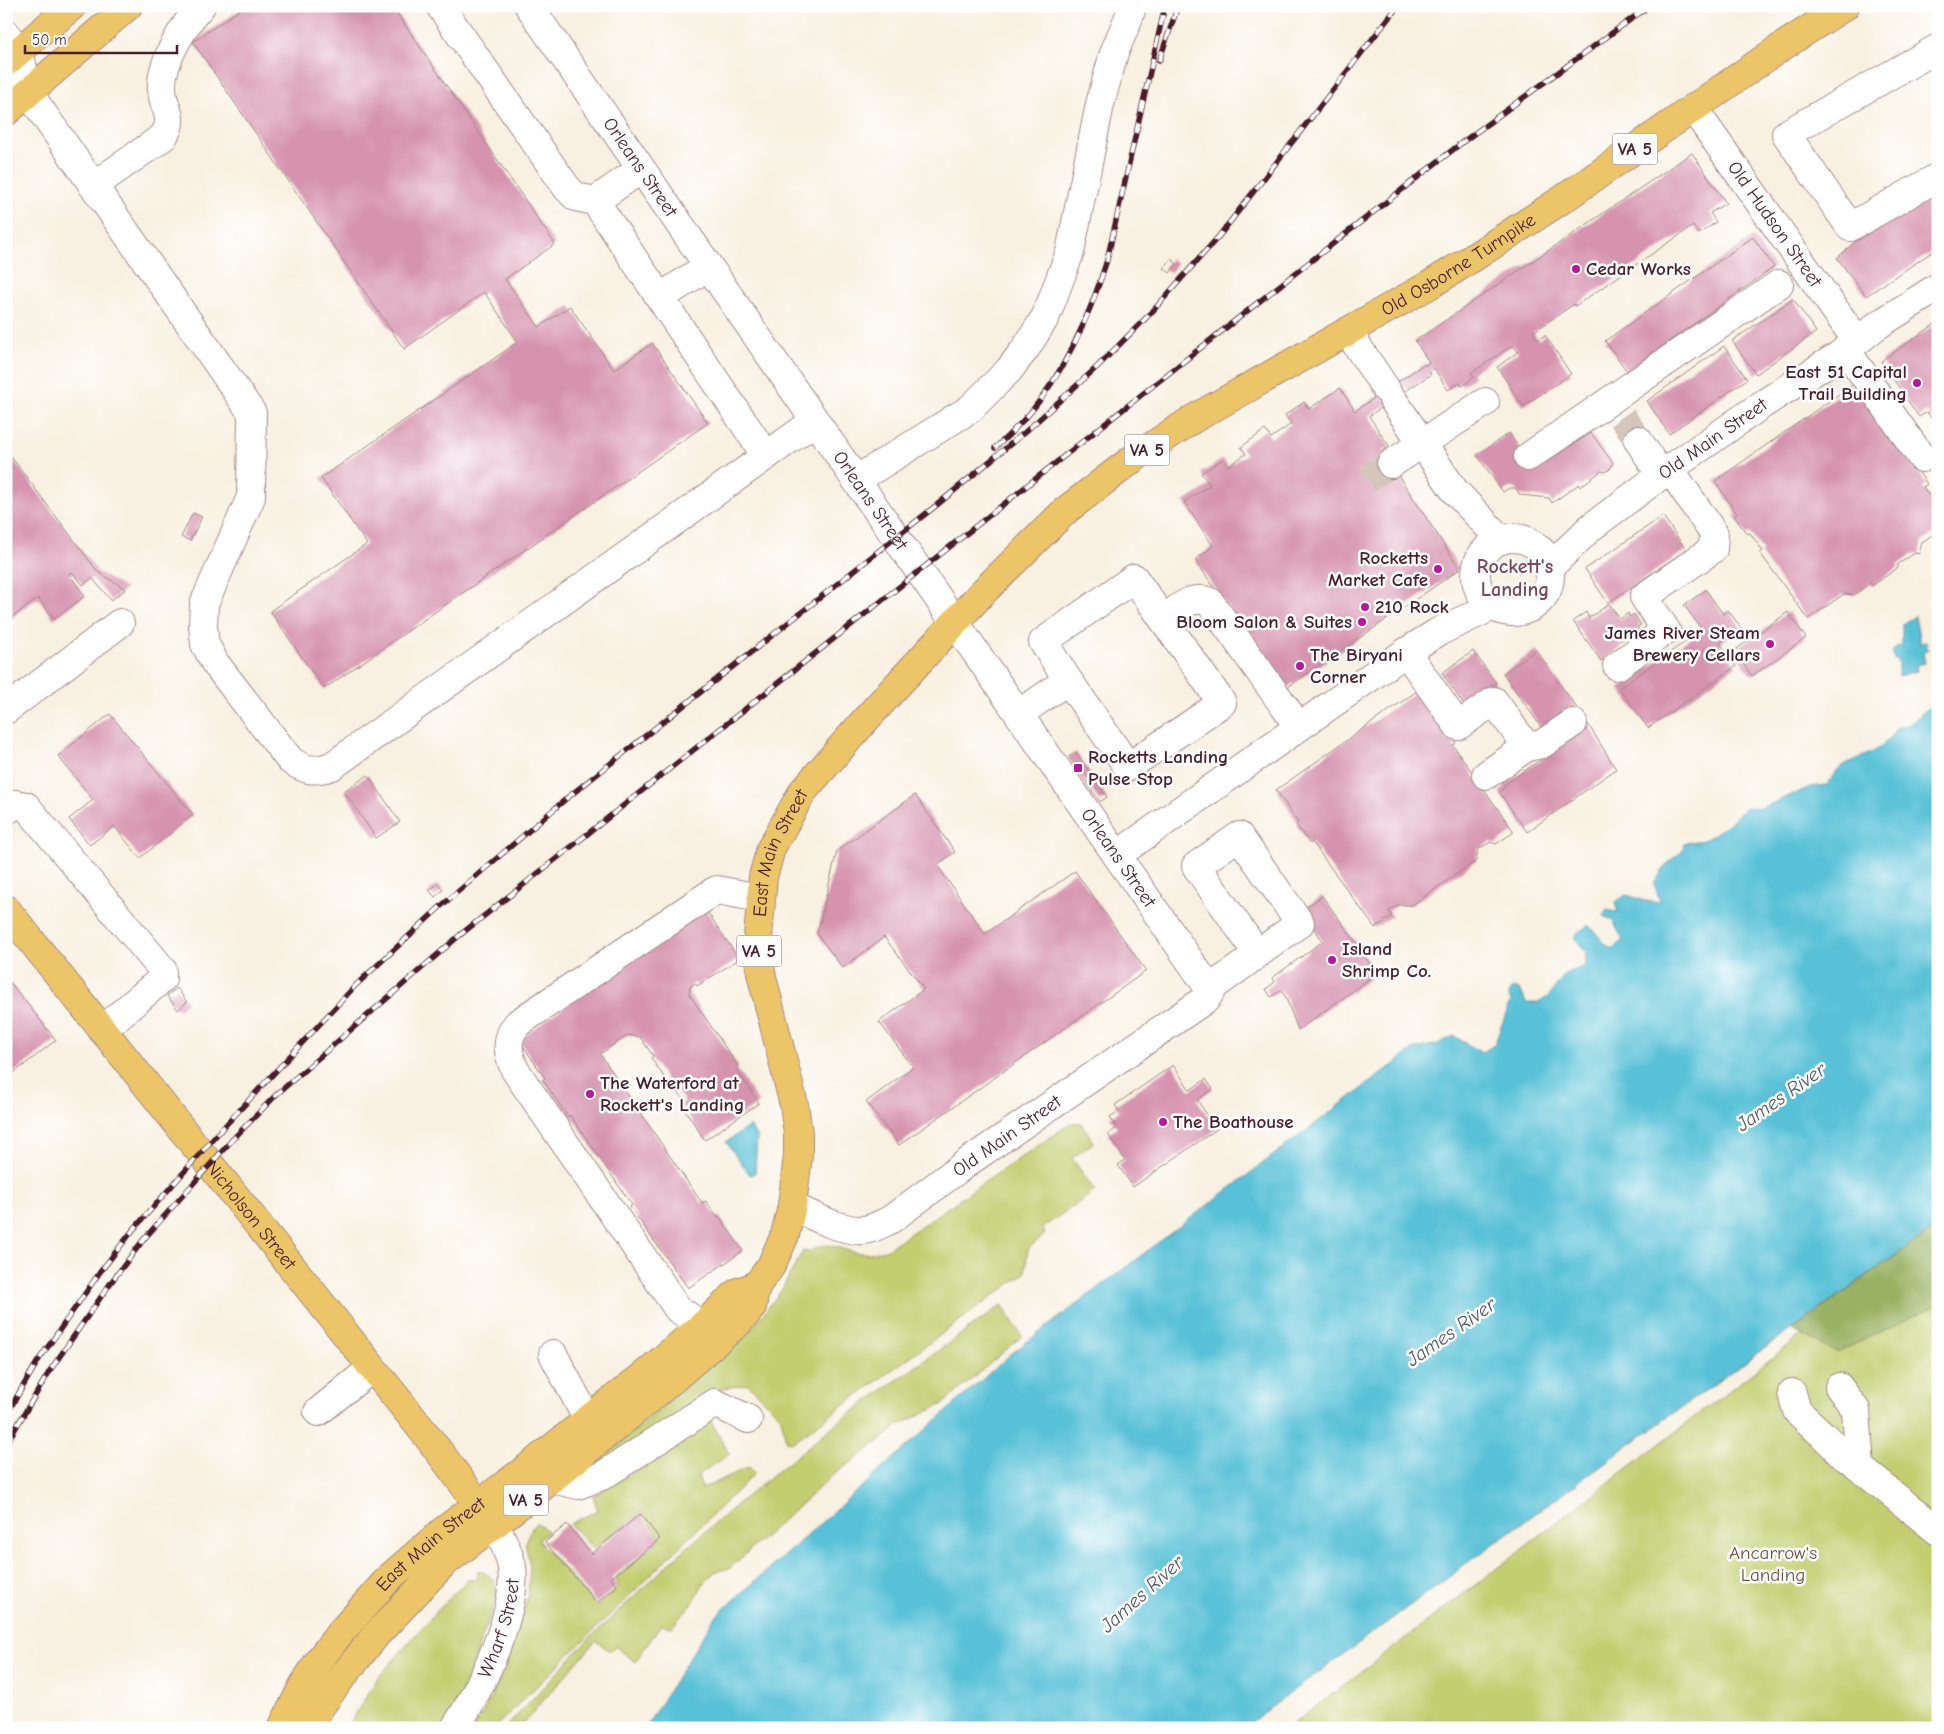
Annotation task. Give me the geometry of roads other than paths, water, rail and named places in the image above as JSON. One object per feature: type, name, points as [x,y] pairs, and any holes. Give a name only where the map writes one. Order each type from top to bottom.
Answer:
[{"type":"main road","points":[[10,49],[72,6]]},
{"type":"main road","points":[[6,112],[17,86],[128,6]]},
{"type":"main road","name":"Old Osborne Turnpike","points":[[1065,511],[1134,458],[1192,419],[1431,284],[1563,200],[1780,48],[1845,6]]},
{"type":"main road","name":"East Main Street","points":[[282,1728],[303,1686],[320,1660],[375,1592],[439,1535],[487,1515],[552,1479],[670,1382],[738,1323],[752,1307],[756,1286],[772,1266],[785,1235],[792,1206],[796,1176],[798,1133],[787,1076],[761,973],[758,937],[760,898],[763,877],[771,848],[803,791],[867,718],[956,624],[982,593],[1065,511]]},
{"type":"main road","name":"Nicholson Street","points":[[6,909],[487,1515]]},
{"type":"main road","name":"East Main Street","points":[[305,1728],[354,1662],[395,1614],[487,1515],[590,1418],[649,1372],[738,1292],[756,1286]]},
{"type":"street","points":[[93,186],[163,137],[168,129],[171,122],[162,90],[162,75],[176,39],[202,6]]},
{"type":"street","points":[[440,6],[567,188],[576,197],[595,201],[766,456]]},
{"type":"street","name":"Orleans Street","points":[[529,6],[1210,991]]},
{"type":"street","points":[[856,480],[970,409],[1009,370],[1026,348],[1046,316],[1070,252],[1100,104],[1114,53],[1132,6]]},
{"type":"street","points":[[1938,48],[1786,134],[1850,226],[1938,177]]},
{"type":"street","points":[[10,49],[17,86],[93,186],[252,413],[251,497],[204,604],[203,626],[205,644],[215,663],[290,760],[302,768],[318,770],[332,766],[815,421]]},
{"type":"street","name":"Old Hudson Street","points":[[1693,108],[1851,346],[1922,458]]},
{"type":"street","points":[[595,201],[641,168]]},
{"type":"street","points":[[660,298],[708,266]]},
{"type":"street","points":[[1528,456],[1617,409],[1779,284]]},
{"type":"street","name":"Old Main Street","points":[[1543,557],[1590,528],[1763,404],[1851,346],[1878,325],[1938,287]]},
{"type":"street","points":[[1348,332],[1491,548]]},
{"type":"street","points":[[1391,464],[1423,445],[1484,402]]},
{"type":"street","points":[[1618,666],[1666,630],[1644,597],[1713,549],[1714,534],[1666,472],[1638,440]]},
{"type":"street","points":[[1513,538],[1525,540],[1543,557],[1550,579],[1542,598],[1534,606],[1513,612],[1502,611],[1485,597],[1476,576],[1477,565],[1491,548],[1513,538]]},
{"type":"street","points":[[1134,578],[1222,703],[1128,767],[1068,680],[1042,642],[1134,578]]},
{"type":"street","points":[[1117,855],[1406,652],[1438,632],[1485,597]]},
{"type":"street","points":[[1163,619],[1193,599],[1203,599],[1210,602],[1299,727]]},
{"type":"street","points":[[6,710],[120,623]]},
{"type":"street","points":[[1406,652],[1458,726],[1494,701],[1527,748]]},
{"type":"street","points":[[1019,714],[1068,680]]},
{"type":"street","points":[[1486,775],[1527,748],[1542,744],[1573,723]]},
{"type":"street","points":[[6,811],[15,804],[26,806],[162,969],[162,979],[102,1030]]},
{"type":"street","points":[[702,1326],[678,1309],[515,1070],[510,1059],[509,1035],[518,1023],[713,892],[717,890],[760,898]]},
{"type":"street","name":"Old Main Street","points":[[792,1206],[852,1230],[876,1227],[890,1220],[968,1162],[1198,1004],[1210,991],[1258,953]]},
{"type":"street","points":[[553,1354],[581,1407],[590,1418]]},
{"type":"street","points":[[318,1412],[372,1368]]},
{"type":"street","points":[[1839,1387],[1856,1410],[1860,1468]]},
{"type":"street","points":[[1792,1393],[1797,1411],[1845,1458],[1938,1531]]},
{"type":"street","points":[[552,1479],[578,1485],[602,1476],[715,1403],[748,1420]]},
{"type":"street","name":"Wharf Street","points":[[455,1728],[479,1686],[497,1644],[511,1594],[512,1567],[508,1552],[487,1515]]},
{"type":"water","points":[[1915,616],[1920,643],[1926,641],[1928,650],[1923,653],[1925,663],[1916,665],[1917,671],[1898,676],[1898,661],[1893,657],[1893,650],[1896,647],[1902,646],[1902,624]]},
{"type":"water","name":"James River","points":[[1938,703],[1938,1225],[1626,1447],[1243,1728],[645,1728],[715,1617],[1011,1354],[1414,1049],[1438,1044],[1454,1036],[1483,1052],[1494,1045],[1511,1001],[1509,996],[1510,990],[1514,988],[1521,991],[1526,1003],[1538,1003],[1548,997],[1565,974],[1585,966],[1586,953],[1574,937],[1588,925],[1612,949],[1623,940],[1613,921],[1604,916],[1606,910],[1618,912],[1615,902],[1626,895],[1646,901],[1660,902],[1654,883],[1670,862],[1682,852],[1684,844],[1708,838],[1747,807],[1761,808],[1810,787],[1827,785],[1835,773],[1843,766],[1881,746],[1896,728],[1910,724],[1928,708]]},
{"type":"water","points":[[750,1126],[757,1137],[755,1173],[750,1175],[726,1142]]},
{"type":"tunnel","points":[[1622,417],[1638,440]]},
{"type":"tunnel","points":[[1367,479],[1391,464]]},
{"type":"railway","points":[[995,448],[1030,413],[1043,396],[1066,359],[1093,301],[1107,260],[1165,6]]},
{"type":"railway","points":[[1159,61],[1178,6]]},
{"type":"railway","points":[[6,1415],[38,1361],[100,1272],[133,1230],[221,1130],[356,985],[440,907],[567,798],[938,504],[1025,432],[1096,368],[1151,313],[1219,236],[1398,6]]},
{"type":"railway","points":[[6,1444],[51,1369],[112,1281],[144,1239],[232,1140],[277,1094],[460,935],[1464,141],[1649,6]]},
{"type":"place","name":"Cedar Works","points":[[1576,269]]},
{"type":"place","name":"East 51 Capital Trail Building","points":[[1917,383]]},
{"type":"place","name":"Rocketts Market Cafe","points":[[1438,569]]},
{"type":"place","name":"210 Rock","points":[[1365,607]]},
{"type":"place","name":"Bloom Salon & Suites","points":[[1362,622]]},
{"type":"place","name":"James River Steam Brewery Cellars","points":[[1770,644]]},
{"type":"place","name":"The Biryani Corner","points":[[1300,666]]},
{"type":"place","name":"Rocketts Landing Pulse Stop","points":[[1078,768]]},
{"type":"place","name":"Island Shrimp Co.","points":[[1332,960]]},
{"type":"place","name":"The Waterford at Rockett's Landing","points":[[590,1094]]},
{"type":"place","name":"The Boathouse","points":[[1163,1122]]},
{"type":"district","name":"Rockett's Landing","points":[[1515,578]]},
{"type":"park label","name":"Ancarrow's Landing","points":[[1773,1564]]}]
